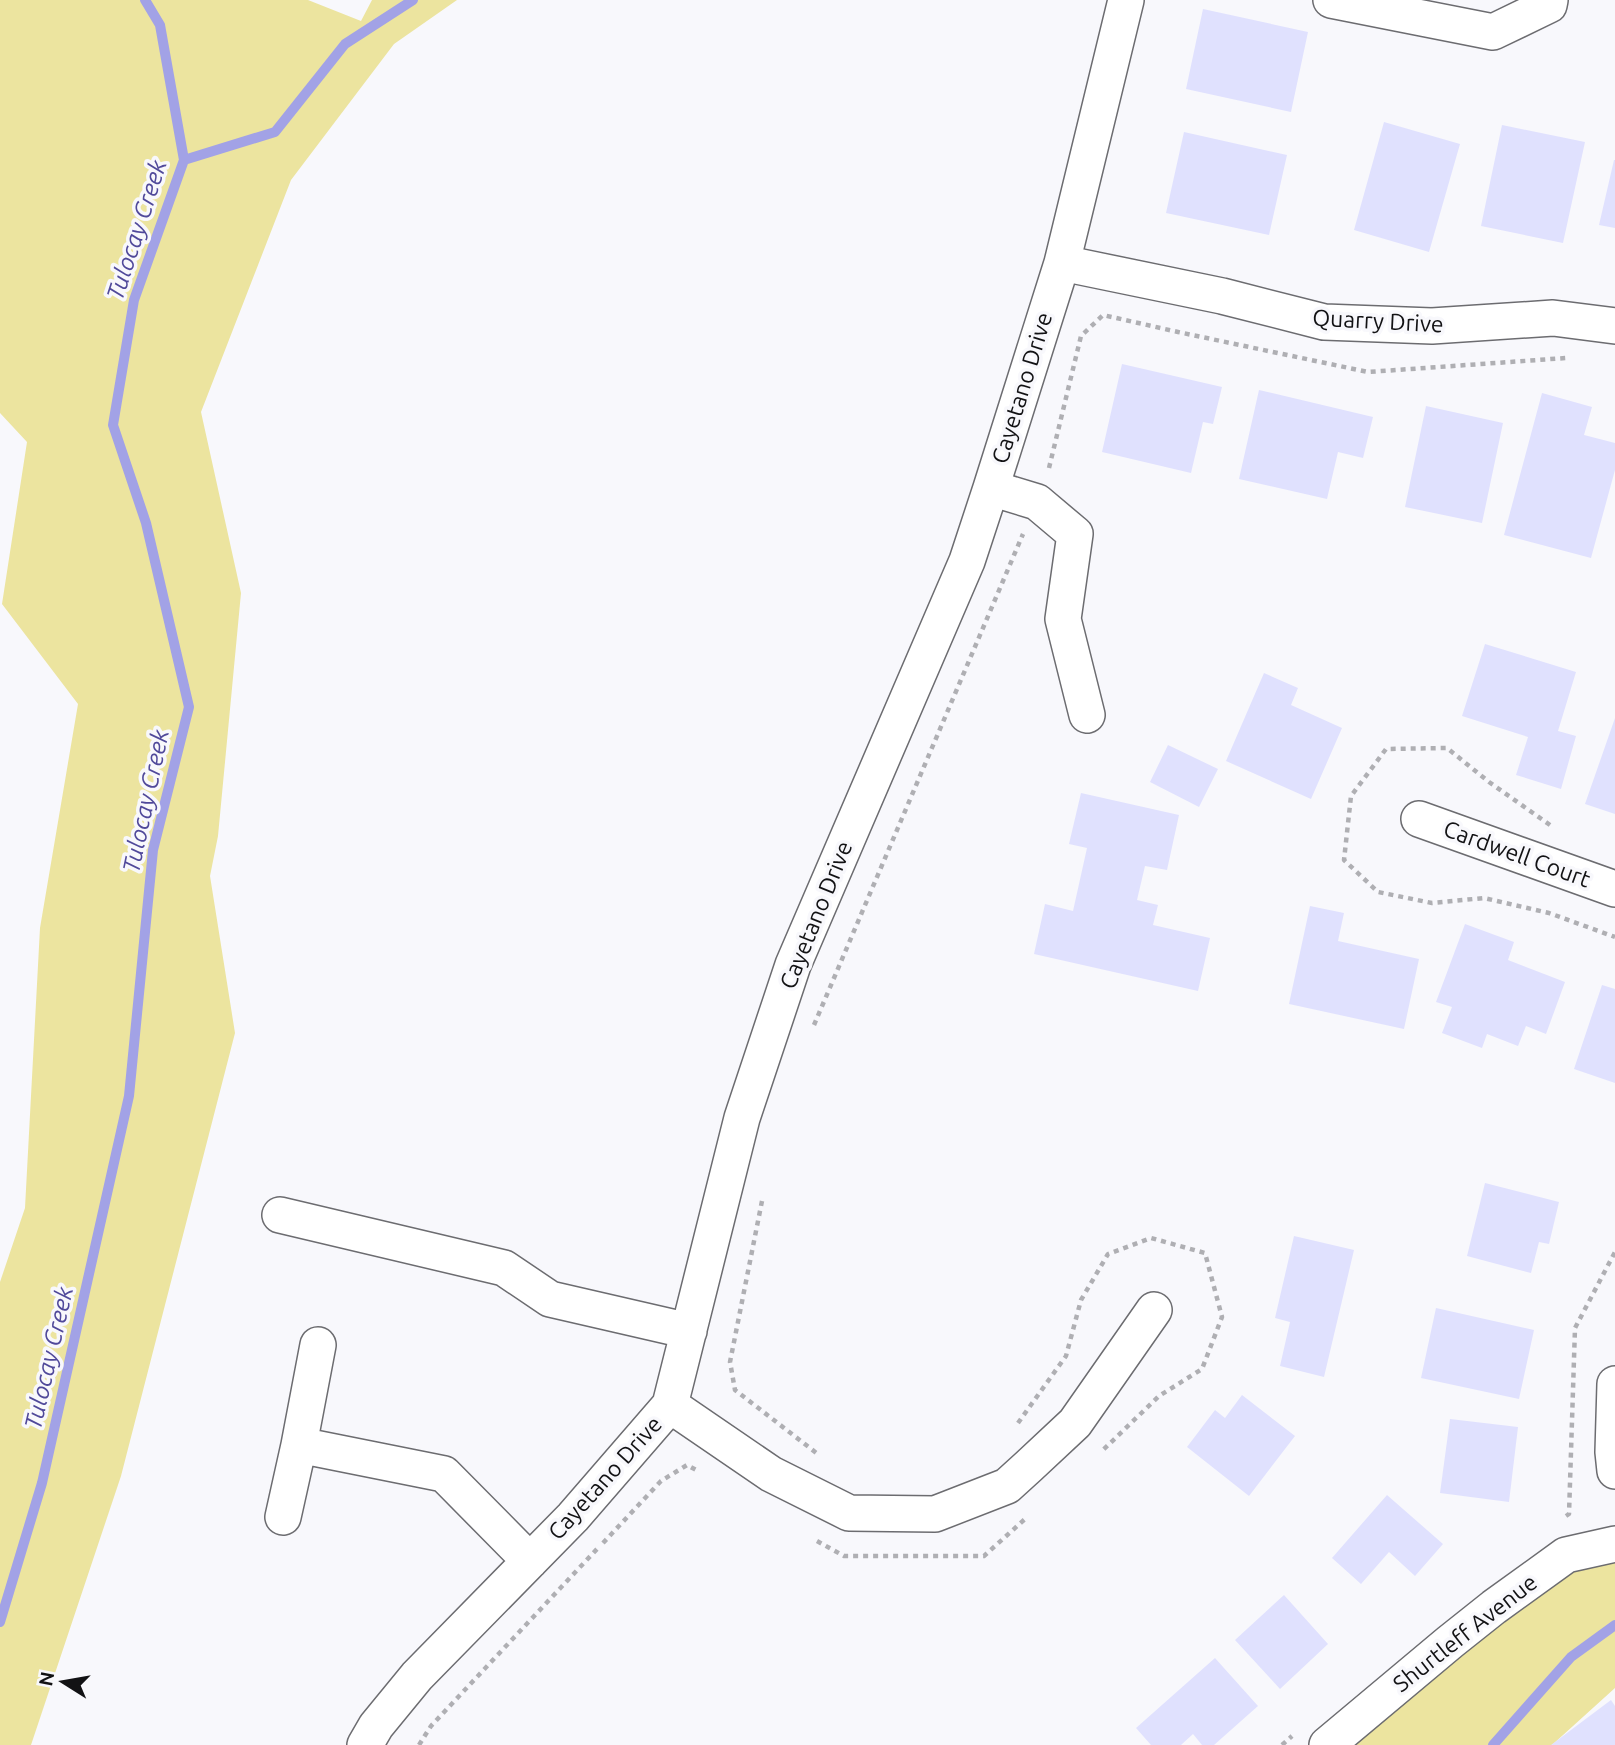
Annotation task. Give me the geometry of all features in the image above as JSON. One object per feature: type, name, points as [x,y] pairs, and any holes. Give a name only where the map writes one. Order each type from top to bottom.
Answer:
[{"type":"street","name":"Cayetano Drive","points":[[365,1745],[376,1726],[417,1676],[573,1517],[670,1405],[742,1118],[793,965],[967,561],[991,488],[1062,263],[1126,0]]},
{"type":"street","points":[[1331,0],[1493,32],[1549,5],[1550,0]]},
{"type":"street","name":"Quarry Drive","points":[[1062,263],[1222,296],[1324,322],[1432,326],[1553,318],[1615,326]]},
{"type":"street","points":[[991,488],[1037,502],[1075,534],[1063,619],[1087,715]]},
{"type":"street","name":"Cardwell Court","points":[[1419,819],[1615,889]]},
{"type":"street","points":[[280,1215],[504,1268],[550,1299],[689,1331]]},
{"type":"street","points":[[670,1405],[771,1474],[849,1513],[935,1514],[1007,1486],[1030,1466],[1075,1423],[1154,1310]]},
{"type":"street","points":[[283,1517],[318,1345]]},
{"type":"street","points":[[1615,1384],[1615,1471]]},
{"type":"street","points":[[299,1445],[444,1474],[530,1562]]},
{"type":"street","name":"Shurtleff Avenue","points":[[1314,1737],[1450,1642],[1566,1555],[1615,1544]]},
{"type":"path","points":[[813,1027],[1045,482],[1081,336],[1103,315],[1368,372],[1574,358]]},
{"type":"path","points":[[763,1194],[730,1362],[734,1390],[821,1456]]},
{"type":"path","points":[[1013,1430],[1066,1356],[1081,1300],[1108,1254],[1152,1238],[1205,1253],[1222,1317],[1202,1369],[1159,1396],[1096,1456]]},
{"type":"path","points":[[1558,1522],[1569,1514],[1575,1328],[1615,1252]]},
{"type":"path","points":[[419,1745],[431,1726],[662,1481],[687,1465],[699,1472]]},
{"type":"path","points":[[811,1537],[844,1556],[984,1556],[1025,1519]]},
{"type":"path","points":[[1282,1745],[1314,1737]]},
{"type":"shaded area","points":[[0,0],[308,0],[361,21],[372,0],[457,0],[394,44],[291,180],[201,412],[241,593],[218,836],[210,876],[235,1033],[121,1476],[31,1745],[0,1745],[0,1282],[25,1208],[40,928],[78,704],[2,604],[27,442],[0,413]]},
{"type":"shaded area","points":[[1615,1544],[1615,1688],[1552,1745],[1327,1745],[1450,1642]]},
{"type":"building","points":[[1203,9],[1308,32],[1291,112],[1186,89]]},
{"type":"building","points":[[1384,122],[1460,144],[1429,252],[1354,230]]},
{"type":"building","points":[[1502,125],[1585,142],[1563,243],[1481,226]]},
{"type":"building","points":[[1184,132],[1287,155],[1269,235],[1166,213]]},
{"type":"building","points":[[1615,160],[1615,228],[1599,225]]},
{"type":"building","points":[[1122,364],[1222,387],[1213,424],[1203,422],[1191,473],[1102,452]]},
{"type":"building","points":[[1259,390],[1373,417],[1363,458],[1338,452],[1327,499],[1239,479]]},
{"type":"building","points":[[1542,393],[1592,407],[1584,435],[1615,443],[1615,470],[1591,558],[1504,535]]},
{"type":"building","points":[[1426,406],[1503,423],[1482,523],[1405,507]]},
{"type":"building","points":[[1485,644],[1576,672],[1558,731],[1576,736],[1561,789],[1516,775],[1528,737],[1462,716]]},
{"type":"building","points":[[1264,673],[1298,688],[1291,705],[1342,728],[1311,799],[1226,761]]},
{"type":"building","points":[[1615,718],[1615,814],[1585,804]]},
{"type":"building","points":[[1168,745],[1218,769],[1199,807],[1150,782]]},
{"type":"building","points":[[1081,793],[1179,815],[1167,870],[1145,866],[1137,900],[1158,905],[1153,925],[1210,938],[1198,991],[1034,954],[1045,904],[1073,911],[1087,848],[1069,844]]},
{"type":"building","points":[[1310,906],[1344,913],[1338,941],[1419,959],[1404,1029],[1289,1004]]},
{"type":"building","points":[[1465,924],[1514,942],[1508,960],[1565,982],[1546,1034],[1526,1026],[1518,1046],[1487,1034],[1482,1048],[1442,1033],[1452,1007],[1436,1002]]},
{"type":"building","points":[[1602,985],[1615,989],[1615,1083],[1574,1069]]},
{"type":"building","points":[[1485,1183],[1559,1202],[1549,1244],[1539,1242],[1531,1273],[1467,1256]]},
{"type":"building","points":[[1294,1236],[1354,1250],[1324,1377],[1280,1366],[1290,1322],[1275,1318]]},
{"type":"building","points":[[1436,1308],[1534,1330],[1519,1399],[1421,1378]]},
{"type":"building","points":[[1242,1395],[1295,1436],[1249,1496],[1187,1447],[1215,1410],[1225,1418]]},
{"type":"building","points":[[1450,1419],[1518,1427],[1509,1502],[1440,1493]]},
{"type":"building","points":[[1387,1495],[1443,1544],[1415,1576],[1389,1552],[1361,1584],[1332,1558]]},
{"type":"building","points":[[1284,1595],[1328,1644],[1280,1689],[1235,1640]]},
{"type":"building","points":[[1215,1658],[1258,1706],[1214,1745],[1202,1745],[1193,1734],[1181,1745],[1151,1745],[1136,1728]]},
{"type":"building","points":[[1611,1700],[1615,1706],[1615,1745],[1551,1745]]},
{"type":"waterway","name":"Tulocay Creek","points":[[0,1622],[42,1483],[129,1096],[153,850],[189,707],[146,523],[113,425],[134,300],[184,160],[160,25],[145,0]]},
{"type":"waterway","points":[[184,160],[275,132],[345,44],[413,0]]},
{"type":"waterway","points":[[1493,1745],[1571,1657],[1615,1625]]}]
